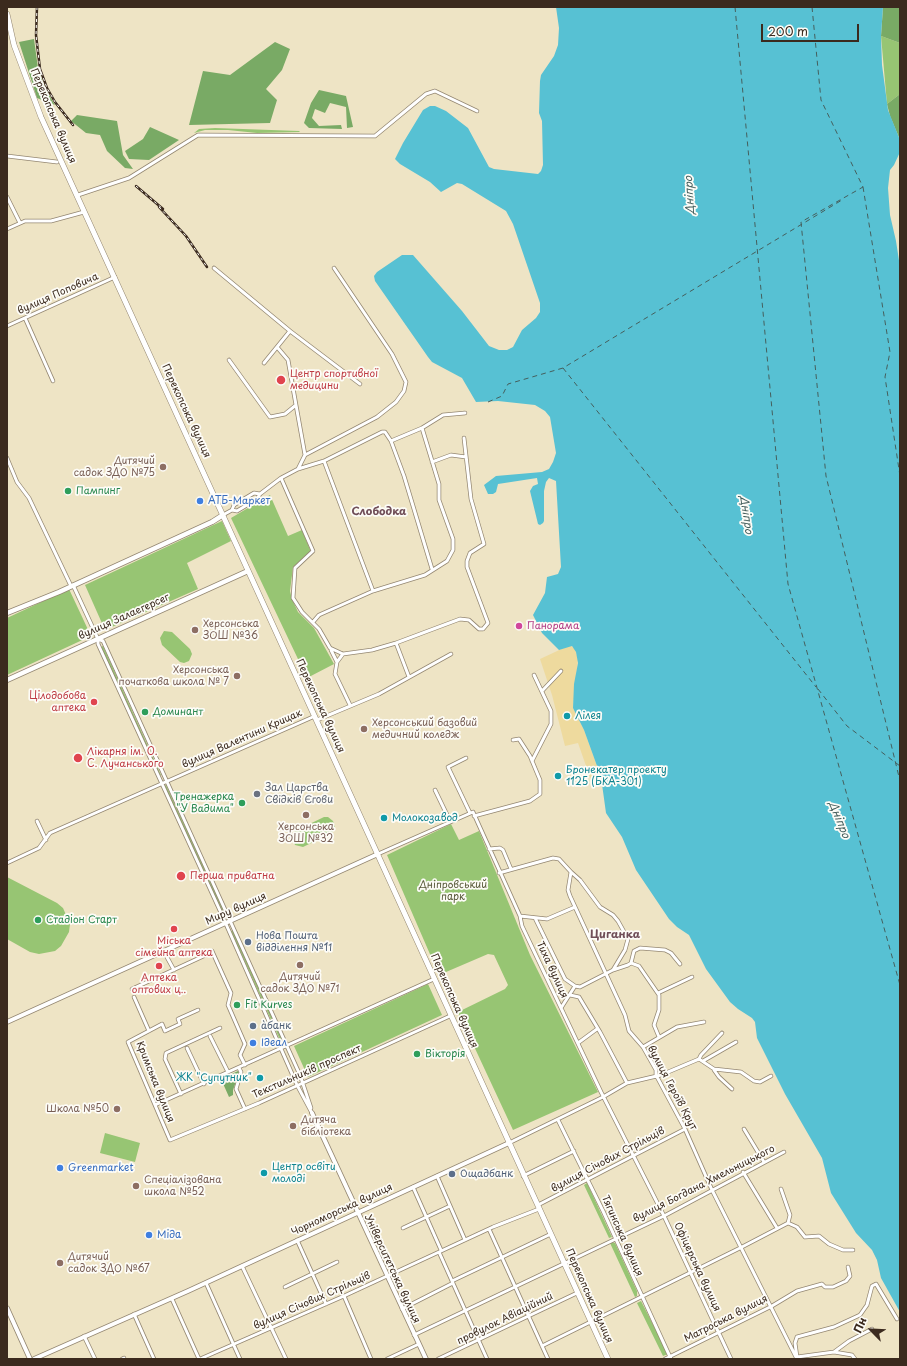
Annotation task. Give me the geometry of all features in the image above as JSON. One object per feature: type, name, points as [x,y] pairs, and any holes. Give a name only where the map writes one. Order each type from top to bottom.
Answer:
[{"type":"main road","name":"Перекопська вулиця","points":[[7,14],[33,98],[378,854],[450,1016],[608,1359]]},
{"type":"main road","points":[[7,613],[212,522],[223,515]]},
{"type":"main road","name":"вулиця Залаегерсег","points":[[7,680],[248,571]]},
{"type":"street","points":[[78,195],[129,178],[198,135],[375,136],[426,94],[435,90],[477,111]]},
{"type":"street","points":[[7,156],[56,162]]},
{"type":"street","points":[[7,197],[20,223]]},
{"type":"street","points":[[7,229],[27,220],[52,220],[85,212]]},
{"type":"street","points":[[214,268],[290,331],[360,384]]},
{"type":"street","points":[[298,469],[305,455],[377,417],[396,402],[404,391],[406,382],[392,354],[334,268]]},
{"type":"street","name":"вулиця Поповича","points":[[7,326],[115,277]]},
{"type":"street","points":[[25,318],[53,381]]},
{"type":"street","points":[[264,363],[290,331]]},
{"type":"street","points":[[277,347],[288,360],[305,455]]},
{"type":"street","points":[[229,360],[270,417],[285,414],[296,405]]},
{"type":"street","points":[[391,441],[422,428],[443,415],[465,413]]},
{"type":"street","points":[[313,622],[319,614],[373,591],[425,575],[432,569],[447,561],[453,550],[453,539],[439,500],[439,484],[422,428]]},
{"type":"street","points":[[223,515],[232,510],[237,511],[244,507],[257,499],[260,494],[281,478],[298,469],[324,461],[382,432],[387,434],[391,441],[417,517],[432,569]]},
{"type":"street","points":[[330,648],[343,654],[361,652],[396,644],[460,619],[470,620],[481,629],[487,625],[480,600],[472,581],[467,560],[470,553],[484,544],[471,499],[464,438]]},
{"type":"street","points":[[432,462],[451,455],[466,457]]},
{"type":"street","name":"Університетська вулиця","points":[[7,458],[20,487],[29,498],[98,639],[98,644],[297,1085],[312,1113],[356,1213],[426,1359]]},
{"type":"street","points":[[324,461],[373,591]]},
{"type":"street","points":[[281,478],[313,549],[313,553],[295,568],[292,592],[296,604],[313,622],[330,648],[337,662]]},
{"type":"street","points":[[232,510],[234,505],[254,493],[260,494]]},
{"type":"street","name":"Університетська вулиця","points":[[98,639],[103,641],[287,1046],[303,1082],[312,1113]]},
{"type":"street","points":[[396,644],[410,677]]},
{"type":"street","points":[[343,654],[337,662],[335,674],[350,705]]},
{"type":"street","name":"вулиця Валентини Крицак","points":[[7,863],[39,848],[50,833],[167,781],[316,718],[379,694],[451,654]]},
{"type":"street","points":[[542,690],[561,671]]},
{"type":"street","points":[[532,762],[550,724],[551,711],[534,675]]},
{"type":"street","points":[[474,816],[530,801],[540,794],[540,780],[532,762],[519,739],[513,740]]},
{"type":"street","name":"Тиха вулиця","points":[[466,758],[448,767],[474,816],[520,916],[522,926],[603,1097]]},
{"type":"street","points":[[435,790],[450,821]]},
{"type":"street","name":"Миру вулиця","points":[[7,1022],[163,950],[471,812]]},
{"type":"street","points":[[37,822],[46,840]]},
{"type":"street","points":[[489,849],[500,848],[503,850],[511,869]]},
{"type":"street","points":[[499,873],[553,858],[560,860],[580,880],[600,907],[612,915],[627,935],[625,950],[613,970]]},
{"type":"street","name":"вулиця Героїв Крут","points":[[571,872],[568,890],[625,1015],[629,1031],[643,1047],[656,1070],[656,1075],[686,1129],[712,1190],[797,1358]]},
{"type":"street","points":[[520,916],[547,919],[575,907]]},
{"type":"street","name":"Тиха вулиця","points":[[535,918],[565,979],[574,986]]},
{"type":"street","points":[[561,1008],[574,986],[580,987],[613,970],[623,968],[631,963],[636,949],[660,948],[669,951],[680,964]]},
{"type":"street","points":[[163,950],[174,970]]},
{"type":"street","points":[[212,951],[231,993],[228,1005],[245,1044],[240,1055],[245,1065]]},
{"type":"street","points":[[132,989],[208,954]]},
{"type":"street","points":[[631,963],[638,966],[658,993],[659,1010],[654,1025],[659,1037]]},
{"type":"street","points":[[658,993],[692,977]]},
{"type":"street","points":[[156,1105],[434,979]]},
{"type":"street","name":"Тиха вулиця","points":[[570,995],[579,997],[600,1032],[627,1084]]},
{"type":"street","points":[[134,997],[149,1031]]},
{"type":"street","name":"Кримська вулиця","points":[[170,1140],[128,1042],[162,1024],[165,1031],[180,1024],[178,1019],[198,1010]]},
{"type":"street","name":"Текстильників проспект","points":[[170,1140],[245,1109],[450,1016]]},
{"type":"street","points":[[643,1047],[677,1027],[704,1022]]},
{"type":"street","points":[[181,1094],[165,1059],[166,1053],[220,1028]]},
{"type":"street","points":[[578,1043],[597,1029]]},
{"type":"street","points":[[722,1033],[700,1055],[701,1060],[714,1069],[741,1072],[750,1080],[758,1082],[771,1076]]},
{"type":"street","points":[[210,1036],[228,1072]]},
{"type":"street","name":"Чорноморська вулиця","points":[[34,1359],[206,1283],[509,1143],[558,1120],[627,1084],[656,1075],[661,1075],[701,1060],[736,1042]]},
{"type":"street","points":[[187,1048],[204,1084]]},
{"type":"street","points":[[239,1068],[241,1072],[236,1089],[245,1109]]},
{"type":"street","points":[[714,1069],[718,1077],[732,1089]]},
{"type":"street","name":"Офіцерська вулиця","points":[[603,1097],[664,1216],[731,1359]]},
{"type":"street","name":"Тягинська вулиця","points":[[558,1120],[574,1151],[670,1358]]},
{"type":"street","name":"вулиця Січових Стрільців","points":[[200,1359],[344,1296],[538,1207],[686,1129]]},
{"type":"street","points":[[744,1129],[764,1162]]},
{"type":"street","points":[[523,1176],[574,1151]]},
{"type":"street","name":"вулиця Богдана Хмельницького","points":[[414,1335],[515,1288],[614,1238],[664,1216],[784,1152]]},
{"type":"street","points":[[744,1172],[777,1228]]},
{"type":"street","points":[[437,1175],[465,1240]]},
{"type":"street","points":[[413,1187],[465,1312],[488,1359]]},
{"type":"street","points":[[542,1346],[691,1273],[788,1222],[790,1215],[781,1189]]},
{"type":"street","points":[[403,1228],[450,1206]]},
{"type":"street","points":[[788,1222],[797,1228],[805,1237],[819,1236],[829,1244],[843,1250],[853,1250]]},
{"type":"street","points":[[489,1229],[528,1318],[548,1359]]},
{"type":"street","points":[[402,1308],[551,1234]]},
{"type":"street","points":[[297,1240],[326,1304]]},
{"type":"street","points":[[285,1287],[336,1262]]},
{"type":"street","points":[[242,1266],[286,1359]]},
{"type":"street","name":"Матроська вулиця","points":[[665,1359],[670,1358],[772,1306],[797,1291],[822,1284],[825,1287],[833,1287],[846,1282],[850,1276],[848,1267]]},
{"type":"street","points":[[206,1283],[240,1359]]},
{"type":"street","points":[[855,1359],[852,1355],[834,1352],[797,1358],[795,1343],[797,1337],[834,1327],[860,1315],[867,1304],[872,1286],[876,1284],[897,1319]]},
{"type":"street","name":"провулок Авіаційний","points":[[438,1359],[528,1318],[577,1292]]},
{"type":"street","points":[[344,1296],[371,1359]]},
{"type":"street","points":[[172,1298],[200,1359]]},
{"type":"street","points":[[7,1308],[30,1359]]},
{"type":"street","points":[[134,1314],[154,1359]]},
{"type":"street","points":[[834,1352],[849,1341],[872,1329]]},
{"type":"street","points":[[84,1336],[95,1359]]},
{"type":"street","points":[[387,1359],[419,1344]]},
{"type":"green space","points":[[883,7],[900,7],[900,43],[881,36]]},
{"type":"green space","points":[[881,36],[900,43],[900,94],[887,104]]},
{"type":"green space","points":[[34,39],[38,68],[45,88],[55,105],[37,98],[19,42]]},
{"type":"green space","points":[[275,42],[290,49],[282,70],[266,89],[277,100],[270,123],[189,125],[203,71],[230,75]]},
{"type":"green space","points":[[319,90],[346,96],[353,127],[347,128],[346,107],[330,103],[325,113],[315,109],[312,118],[319,126],[341,125],[342,129],[309,128],[304,123],[311,103]]},
{"type":"green space","points":[[900,94],[900,140],[890,116],[887,104]]},
{"type":"green space","points":[[77,115],[117,121],[123,155],[133,169],[125,168],[107,151],[100,135],[86,133],[71,121]]},
{"type":"green space","points":[[150,127],[179,140],[149,160],[129,159],[125,151],[143,139]]},
{"type":"green space","points":[[215,128],[300,132],[257,133],[228,130],[205,130],[194,133],[199,129]]},
{"type":"green space","points":[[270,495],[288,536],[302,530],[311,552],[293,567],[290,591],[298,612],[314,628],[334,664],[307,678],[231,518]]},
{"type":"green space","points":[[222,521],[231,541],[187,563],[198,589],[105,630],[85,585]]},
{"type":"green space","points":[[69,589],[91,636],[7,675],[7,618]]},
{"type":"green space","points":[[164,631],[172,632],[190,649],[192,654],[189,661],[184,663],[180,662],[162,645],[160,638]]},
{"type":"green space","points":[[103,646],[161,775],[159,776],[101,647]]},
{"type":"green space","points":[[166,785],[224,911],[222,912],[164,786]]},
{"type":"green space","points":[[324,817],[328,817],[333,821],[335,827],[332,833],[303,847],[295,845],[292,837],[295,831]]},
{"type":"green space","name":"Дніпровський парк","points":[[451,824],[459,840],[479,831],[530,955],[598,1092],[513,1130],[458,1012],[505,989],[508,985],[494,955],[488,954],[439,975],[387,855]]},
{"type":"green space","name":"Стадіон Старт","points":[[7,877],[57,903],[63,908],[70,924],[69,932],[61,946],[55,951],[39,954],[30,952],[7,939]]},
{"type":"green space","points":[[233,930],[283,1041],[281,1042],[231,931]]},
{"type":"green space","points":[[428,984],[442,1015],[308,1077],[294,1046]]},
{"type":"green space","points":[[238,1071],[239,1073],[233,1090],[233,1095],[229,1097],[221,1079]]},
{"type":"green space","points":[[105,1133],[140,1143],[135,1162],[100,1153]]},
{"type":"green space","points":[[587,1183],[612,1237],[609,1238],[584,1185]]},
{"type":"green space","points":[[610,1243],[615,1243],[637,1291],[637,1296],[635,1297]]},
{"type":"green space","points":[[641,1301],[668,1354],[663,1356],[637,1303]]},
{"type":"sand","name":"Лілея","points":[[570,645],[575,649],[578,659],[573,708],[584,730],[601,777],[591,780],[578,743],[565,746],[552,695],[540,659]]},
{"type":"water","name":"Дніпро","points":[[556,7],[883,7],[881,36],[882,65],[888,110],[900,140],[900,152],[890,170],[888,188],[890,215],[900,267],[900,1312],[881,1278],[877,1260],[872,1250],[856,1233],[831,1193],[822,1158],[785,1094],[757,1038],[755,1022],[752,1018],[730,1002],[706,969],[689,935],[677,927],[669,919],[636,870],[622,837],[606,813],[601,777],[584,730],[573,708],[574,684],[578,663],[576,652],[572,646],[559,650],[542,633],[533,615],[545,593],[547,577],[558,574],[561,567],[556,481],[549,478],[546,482],[544,491],[544,521],[540,525],[538,524],[530,491],[533,486],[538,484],[537,478],[498,484],[496,492],[493,494],[488,494],[484,485],[496,476],[542,472],[549,469],[556,453],[550,417],[545,411],[535,405],[498,401],[476,402],[462,378],[432,362],[375,281],[374,276],[377,272],[402,255],[413,255],[462,311],[489,346],[499,350],[507,350],[513,347],[522,330],[536,318],[540,312],[540,303],[513,224],[506,211],[462,184],[457,183],[441,192],[430,182],[400,164],[395,159],[423,110],[430,106],[435,106],[446,111],[468,128],[489,167],[494,169],[538,174],[543,165],[542,121],[539,113],[540,81],[541,75],[554,56],[558,45],[559,28]]},
{"type":"ferry route","points":[[735,7],[788,584],[900,985]]},
{"type":"ferry route","points":[[812,7],[821,100],[863,187],[801,222],[826,476],[900,781]]},
{"type":"ferry route","points":[[863,187],[890,352],[885,377],[900,476]]},
{"type":"ferry route","points":[[488,402],[502,396],[508,384],[563,368],[842,200]]},
{"type":"ferry route","points":[[563,368],[816,687]]},
{"type":"ferry route","points":[[818,689],[847,726],[900,766]]},
{"type":"railway","points":[[37,7],[36,35],[40,69],[47,88],[55,102],[73,125]]},
{"type":"railway","points":[[136,186],[163,209]]},
{"type":"railway","points":[[159,207],[186,236],[207,267]]},
{"type":"place","name":"Центр спортивної медицини","points":[[281,380]]},
{"type":"place","name":"Дитячий садок ЗДО №75","points":[[163,467]]},
{"type":"place","name":"Пампинг","points":[[68,491]]},
{"type":"place","name":"АТБ-Маркет","points":[[200,501]]},
{"type":"place","name":"Панорама","points":[[519,626]]},
{"type":"place","name":"Херсонська ЗОШ №36","points":[[195,630]]},
{"type":"place","name":"Херсонська початкова школа № 7","points":[[237,676]]},
{"type":"place","name":"Цiлодобова аптека","points":[[94,702]]},
{"type":"place","name":"Доминант","points":[[145,712]]},
{"type":"place","name":"Лілея","points":[[567,716]]},
{"type":"place","name":"Херсонський базовий медичний коледж","points":[[364,729]]},
{"type":"place","name":"Лікарня ім. О. С. Лучанського","points":[[78,758]]},
{"type":"place","name":"Бронекатер проекту 1125 (БКА-301)","points":[[558,776]]},
{"type":"place","name":"Зал Царства Свідків Єгови","points":[[257,794]]},
{"type":"place","name":"Тренажерка \"У Вадима\"","points":[[242,803]]},
{"type":"place","name":"Херсонська ЗОШ №32","points":[[306,815]]},
{"type":"place","name":"Молокозавод","points":[[384,818]]},
{"type":"place","name":"Перша приватна","points":[[181,876]]},
{"type":"place","name":"Стадіон Старт","points":[[38,920]]},
{"type":"place","name":"Міська сімейна аптека","points":[[174,929]]},
{"type":"place","name":"Нова Пошта відділення №11","points":[[248,942]]},
{"type":"place","name":"Дитячий садок ЗДО №71","points":[[300,965]]},
{"type":"place","name":"Аптека оптових ц‥","points":[[159,966]]},
{"type":"place","name":"Fit Kurves","points":[[237,1005]]},
{"type":"place","name":"а̀банк","points":[[253,1026]]},
{"type":"place","name":"Ідеал","points":[[253,1043]]},
{"type":"place","name":"Вікторія","points":[[417,1054]]},
{"type":"place","name":"ЖК \"Супутник\"","points":[[260,1078]]},
{"type":"place","name":"Школа №50","points":[[117,1109]]},
{"type":"place","name":"Дитяча бібліотека","points":[[293,1126]]},
{"type":"place","name":"Greenmarket","points":[[60,1168]]},
{"type":"place","name":"Центр освіти молоді","points":[[264,1173]]},
{"type":"place","name":"Ощадбанк","points":[[452,1174]]},
{"type":"place","name":"Спеціалізована школа №52","points":[[136,1186]]},
{"type":"place","name":"Міда","points":[[149,1235]]},
{"type":"place","name":"Дитячий садок ЗДО №67","points":[[60,1263]]},
{"type":"district","name":"Слободка","points":[[379,512]]},
{"type":"district","name":"Циганка","points":[[615,935]]}]
